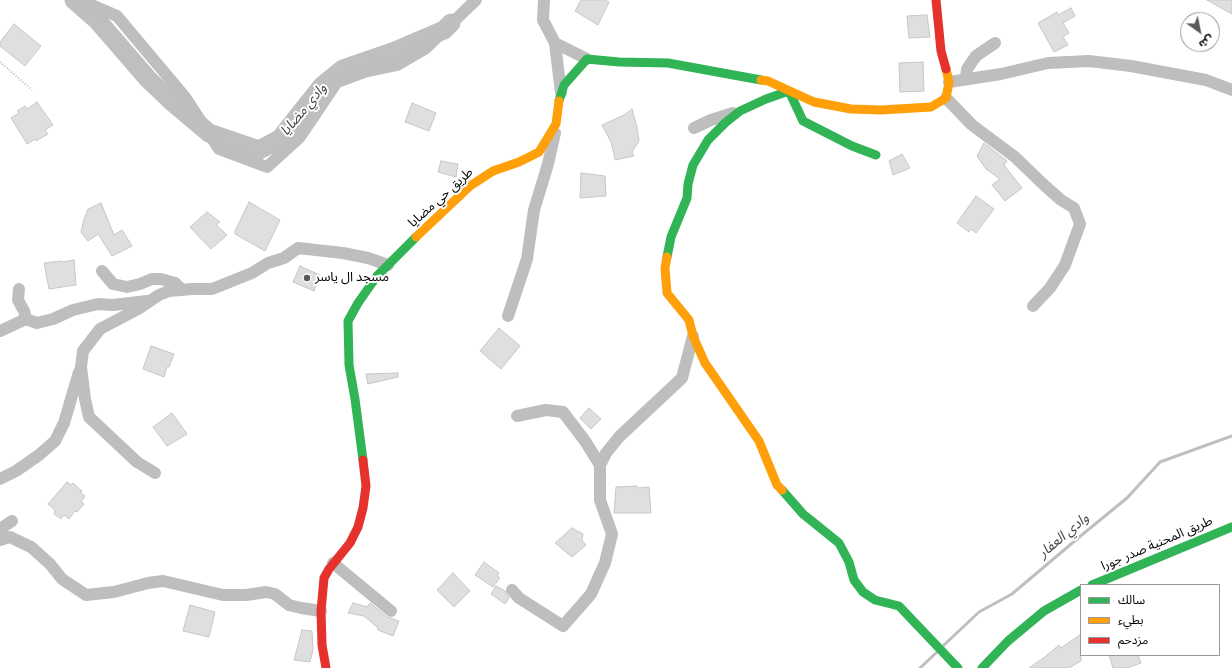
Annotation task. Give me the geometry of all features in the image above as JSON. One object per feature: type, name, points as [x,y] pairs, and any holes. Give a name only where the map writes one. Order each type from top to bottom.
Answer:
[{"type":"street","points":[[80,0],[117,16],[185,97],[219,149],[267,167],[300,137],[337,82],[364,72],[397,65],[426,48],[476,0]]},
{"type":"street","points":[[544,0],[543,20],[555,42],[561,94]]},
{"type":"street","points":[[936,0],[941,51],[949,82],[946,98]]},
{"type":"street","points":[[555,42],[587,59],[619,62],[668,63],[768,81],[814,102],[851,109],[881,110],[930,107],[946,98]]},
{"type":"street","points":[[966,79],[967,69],[976,56],[994,43]]},
{"type":"street","name":"طريق حي مضايا","points":[[326,668],[322,645],[321,611],[324,578],[328,568],[350,543],[358,527],[363,508],[366,486],[355,399],[349,365],[348,320],[377,276],[416,239],[440,213],[470,186],[493,171],[519,162],[539,152],[556,124],[558,104],[564,85],[587,59]]},
{"type":"street","points":[[949,82],[1001,74],[1048,63],[1089,61],[1131,66],[1206,80],[1232,90]]},
{"type":"street","points":[[694,128],[711,120],[740,111],[766,99],[789,91]]},
{"type":"street","points":[[789,91],[803,121],[852,146],[876,155]]},
{"type":"street","points":[[946,98],[972,125],[1015,157],[1049,190],[1074,208],[1080,224],[1065,265],[1050,288],[1034,306]]},
{"type":"street","points":[[740,111],[708,140],[693,165],[688,184],[687,198],[672,238],[665,268],[667,293],[689,320],[693,336],[705,363],[759,441],[777,486],[803,514],[839,543],[849,562],[854,580],[863,592],[875,600],[899,606],[956,665]]},
{"type":"street","points":[[508,316],[527,259],[534,210],[548,164],[556,124]]},
{"type":"street","points":[[0,479],[16,471],[39,456],[54,441],[64,423],[81,367],[83,351],[100,329],[132,312],[159,295],[169,291],[212,289],[252,274],[268,263],[284,258],[298,248],[349,254],[368,258],[388,265]]},
{"type":"street","points":[[102,271],[113,284],[127,288],[152,279],[161,279],[175,283],[182,290]]},
{"type":"street","points":[[19,289],[18,300],[24,311],[26,319]]},
{"type":"street","points":[[0,331],[26,319],[37,323],[53,319],[73,310],[98,304],[113,305],[150,301]]},
{"type":"street","points":[[512,590],[519,598],[563,626],[591,594],[605,562],[612,534],[600,500],[600,465],[606,453],[620,436],[682,378],[693,336]]},
{"type":"street","points":[[81,367],[89,417],[137,462],[155,473]]},
{"type":"street","points":[[516,416],[546,410],[563,412],[585,441],[600,465]]},
{"type":"street","points":[[0,529],[12,521]]},
{"type":"street","name":"طريق المحنية صدر جورا","points":[[1094,584],[1232,528]]},
{"type":"street","points":[[0,540],[10,537],[31,547],[50,564],[62,579],[86,595],[114,592],[148,583],[163,582],[223,596],[266,592],[275,594],[289,605],[321,611]]},
{"type":"street","points":[[333,563],[391,611]]},
{"type":"street","points":[[982,668],[1008,641],[1044,611],[1080,591]]},
{"type":"path","points":[[0,62],[32,90]]},
{"type":"building","points":[[581,0],[605,0],[609,2],[598,25],[575,11]]},
{"type":"building","points":[[1207,0],[1232,0],[1232,14]]},
{"type":"building","points":[[1071,8],[1075,16],[1063,23],[1069,33],[1063,37],[1068,45],[1054,52],[1038,23],[1057,12],[1058,15]]},
{"type":"building","points":[[927,15],[930,37],[909,38],[907,16]]},
{"type":"building","points":[[14,24],[41,46],[25,66],[0,46],[0,42]]},
{"type":"building","points":[[923,62],[924,91],[900,92],[899,63]]},
{"type":"building","points":[[37,102],[53,125],[45,130],[48,134],[27,144],[11,118],[19,113],[17,111],[25,106],[27,109]]},
{"type":"building","points":[[412,103],[436,113],[429,131],[405,122]]},
{"type":"building","points":[[632,109],[639,141],[632,152],[634,156],[615,160],[611,142],[602,125],[624,115]]},
{"type":"building","points":[[984,143],[1007,161],[1004,165],[1022,188],[1005,201],[992,185],[1000,179],[986,169],[977,156]]},
{"type":"building","points":[[902,154],[910,168],[893,175],[889,161]]},
{"type":"building","points":[[441,161],[458,164],[456,177],[438,172]]},
{"type":"building","points":[[581,173],[605,176],[606,196],[580,198]]},
{"type":"building","points":[[976,196],[994,209],[976,233],[971,229],[969,232],[957,223]]},
{"type":"building","points":[[249,202],[280,220],[265,251],[235,234],[235,231]]},
{"type":"building","points":[[101,203],[114,235],[122,230],[132,246],[112,256],[98,234],[88,241],[81,232],[88,209]]},
{"type":"building","points":[[207,212],[220,222],[216,225],[227,235],[211,249],[190,227]]},
{"type":"building","points":[[74,260],[76,285],[49,289],[44,263]]},
{"type":"building","name":"مسجد ال ياسر","points":[[300,266],[320,275],[314,291],[293,282]]},
{"type":"building","points":[[499,328],[520,346],[501,369],[480,351]]},
{"type":"building","points":[[151,346],[174,354],[169,367],[167,367],[164,377],[143,369]]},
{"type":"building","points":[[398,373],[398,377],[368,384],[366,374]]},
{"type":"building","points":[[589,408],[601,419],[591,429],[580,418]]},
{"type":"building","points":[[172,413],[187,434],[167,446],[153,427]]},
{"type":"building","points":[[67,482],[71,485],[73,483],[82,491],[80,492],[85,496],[81,502],[84,504],[77,512],[75,511],[69,519],[64,515],[61,519],[54,514],[55,510],[48,504]]},
{"type":"building","points":[[636,486],[639,488],[649,487],[651,513],[614,513],[616,487]]},
{"type":"building","points":[[572,528],[583,534],[582,540],[586,545],[572,557],[555,543]]},
{"type":"building","points":[[484,562],[499,573],[497,576],[500,578],[493,587],[475,575]]},
{"type":"building","points":[[453,573],[470,591],[454,607],[437,590]]},
{"type":"building","points":[[496,586],[505,591],[509,598],[505,604],[491,594]]},
{"type":"building","points":[[353,603],[367,607],[370,603],[387,617],[399,621],[393,636],[378,630],[377,627],[364,616],[348,613]]},
{"type":"building","points":[[190,605],[215,612],[209,637],[183,631]]},
{"type":"building","points":[[302,630],[312,631],[313,650],[310,662],[294,660]]},
{"type":"building","points":[[1080,635],[1081,661],[1069,668],[1029,668],[1059,645],[1061,648]]},
{"type":"building","points":[[1109,656],[1138,656],[1141,663],[1127,668],[1113,668]]},
{"type":"waterway","name":"وادي مضايا","points":[[74,0],[97,20],[148,79],[171,101],[209,133],[259,150],[280,139],[322,86],[343,69],[395,51],[444,30],[451,23]]},
{"type":"waterway","name":"وادي العفار","points":[[944,645],[979,612],[1012,594],[1127,498],[1160,462],[1232,436]]},
{"type":"waterway","name":"وادي العفار","points":[[920,668],[936,653]]},
{"type":"traffic: fast","points":[[559,101],[564,85],[587,59],[619,62],[668,63],[761,80]]},
{"type":"traffic: fast","points":[[667,257],[671,237],[687,198],[688,184],[693,165],[708,140],[740,111],[766,99],[789,91],[803,121],[852,146],[876,155]]},
{"type":"traffic: fast","points":[[363,460],[349,365],[348,321],[358,303],[377,276],[416,237]]},
{"type":"traffic: fast","points":[[782,490],[803,514],[839,543],[849,562],[854,580],[863,592],[875,600],[899,606],[958,668]]},
{"type":"traffic: fast","points":[[1094,584],[1232,527]]},
{"type":"traffic: fast","points":[[982,668],[1008,641],[1044,611],[1080,591]]},
{"type":"traffic: slow","points":[[761,80],[768,81],[814,102],[851,109],[881,110],[931,107],[946,98],[949,82],[946,69]]},
{"type":"traffic: slow","points":[[416,237],[470,186],[493,171],[519,162],[539,152],[556,124],[559,101]]},
{"type":"traffic: slow","points":[[667,257],[665,268],[667,293],[689,320],[693,336],[705,363],[759,441],[777,485],[782,490]]},
{"type":"traffic: jam","points":[[936,0],[941,51],[946,69]]},
{"type":"traffic: jam","points":[[326,668],[322,645],[321,611],[324,578],[329,569],[350,543],[358,527],[363,508],[366,486],[363,460]]},
{"type":"place","name":"مسجد ال ياسر","points":[[307,278]]}]
